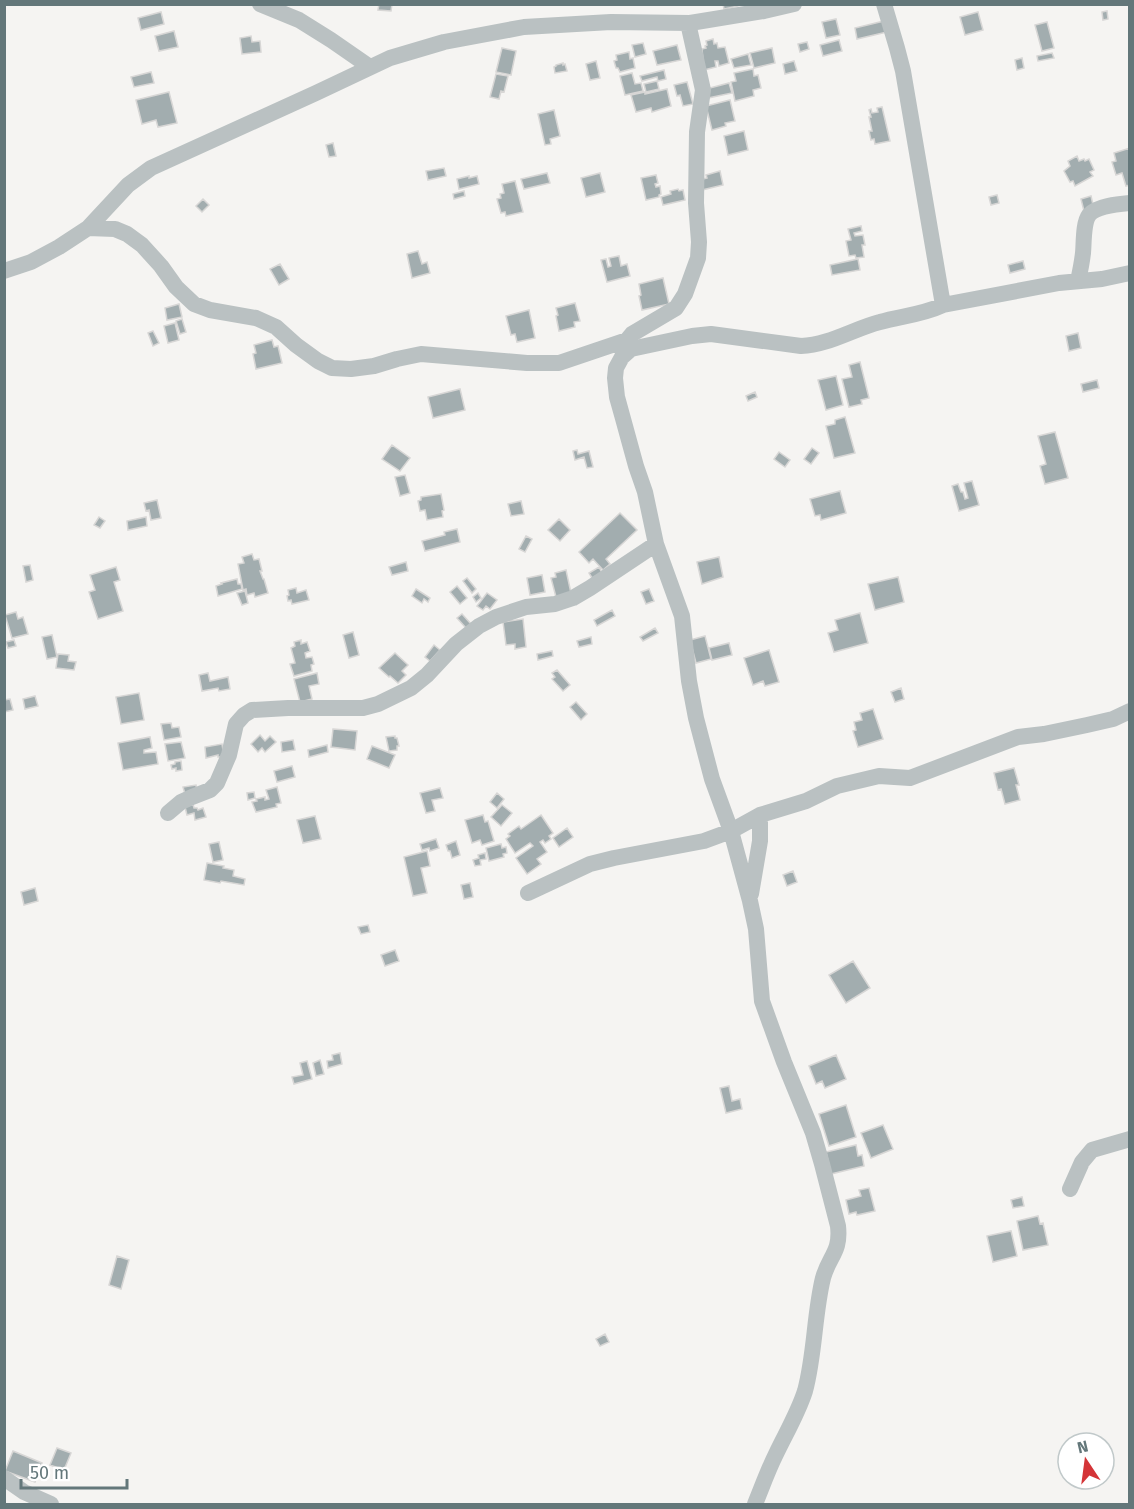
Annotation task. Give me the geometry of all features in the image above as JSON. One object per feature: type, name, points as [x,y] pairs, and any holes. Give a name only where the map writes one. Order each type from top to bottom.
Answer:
[{"type":"street","points":[[260,4],[299,20],[370,67]]},
{"type":"street","points":[[4,272],[59,247],[88,228],[128,185],[151,168],[390,58],[444,42],[524,27],[611,22],[688,23],[794,4]]},
{"type":"street","points":[[884,4],[903,71],[943,305]]},
{"type":"street","points":[[88,228],[115,229],[127,234],[142,245],[176,287],[194,304],[210,310],[256,318],[276,327],[296,345],[332,368],[351,369],[374,366],[421,354],[528,363],[559,363],[627,340],[676,308],[685,294],[698,258],[697,132],[703,90],[688,23]]},
{"type":"street","points":[[1078,281],[1087,218],[1101,208],[1130,203]]},
{"type":"street","points":[[755,1504],[804,1395],[810,1372],[824,1275],[837,1247],[838,1226],[813,1132],[762,1001],[756,929],[750,901],[731,831],[712,779],[696,718],[689,681],[682,616],[656,544],[645,492],[617,397],[616,368],[622,357],[631,349],[700,335],[711,334],[811,346],[882,321],[914,315],[943,305],[1059,283],[1102,279],[1130,273]]},
{"type":"street","points":[[622,357],[623,346],[627,340]]},
{"type":"street","points":[[168,813],[181,802],[210,790],[218,783],[229,755],[236,724],[252,710],[363,708],[378,704],[411,688],[427,675],[456,644],[479,626],[496,617],[526,607],[555,604],[573,598],[656,544]]},
{"type":"street","points":[[528,893],[590,864],[704,841],[731,831],[760,815],[806,801],[837,786],[879,776],[910,778],[1018,737],[1088,725],[1130,711]]},
{"type":"street","points":[[750,901],[760,841],[760,815]]},
{"type":"street","points":[[1070,1189],[1082,1162],[1092,1150],[1130,1139]]},
{"type":"street","points":[[4,1478],[24,1492],[51,1504]]},
{"type":"building","points":[[379,4],[392,4],[391,11],[378,10]]},
{"type":"building","points":[[723,4],[738,4],[738,6],[724,9]]},
{"type":"building","points":[[1107,11],[1108,19],[1103,20],[1102,12]]},
{"type":"building","points":[[161,12],[164,24],[141,30],[138,18]]},
{"type":"building","points":[[978,12],[983,30],[965,35],[960,17]]},
{"type":"building","points":[[836,19],[840,35],[826,38],[822,22]]},
{"type":"building","points":[[884,21],[887,32],[857,39],[855,28]]},
{"type":"building","points":[[1047,22],[1054,48],[1042,51],[1035,25]]},
{"type":"building","points":[[174,31],[178,47],[159,51],[155,36]]},
{"type":"building","points":[[251,36],[252,42],[260,41],[261,52],[242,54],[240,38]]},
{"type":"building","points":[[713,39],[718,48],[725,47],[729,63],[719,66],[718,61],[715,61],[716,67],[704,70],[702,49],[706,48],[706,41]]},
{"type":"building","points":[[839,40],[842,51],[823,56],[820,45]]},
{"type":"building","points":[[807,42],[809,49],[800,52],[798,44]]},
{"type":"building","points":[[643,43],[646,54],[635,57],[632,45]]},
{"type":"building","points":[[677,45],[681,60],[657,65],[653,51]]},
{"type":"building","points":[[502,48],[516,51],[511,75],[496,72]]},
{"type":"building","points":[[772,48],[775,63],[754,68],[750,53]]},
{"type":"building","points":[[629,52],[635,68],[620,72],[614,61],[617,60],[616,55]]},
{"type":"building","points":[[1052,53],[1054,58],[1038,61],[1037,56]]},
{"type":"building","points":[[748,54],[751,65],[734,68],[731,59]]},
{"type":"building","points":[[1022,58],[1024,68],[1017,70],[1015,60]]},
{"type":"building","points":[[596,61],[600,78],[590,80],[586,64]]},
{"type":"building","points":[[794,61],[797,71],[785,74],[783,64]]},
{"type":"building","points":[[563,63],[567,71],[555,73],[554,67]]},
{"type":"building","points":[[753,69],[754,76],[758,75],[761,88],[753,90],[754,96],[735,101],[731,82],[736,81],[734,73]]},
{"type":"building","points":[[664,70],[666,79],[658,81],[657,77],[642,81],[640,76]]},
{"type":"building","points":[[151,72],[154,83],[134,87],[131,77]]},
{"type":"building","points":[[632,73],[635,84],[641,83],[643,91],[625,95],[620,76]]},
{"type":"building","points":[[496,74],[508,76],[504,92],[501,91],[499,99],[490,97]]},
{"type":"building","points":[[657,81],[659,89],[646,92],[644,84]]},
{"type":"building","points":[[687,82],[693,104],[683,106],[674,85]]},
{"type":"building","points":[[729,83],[732,93],[708,98],[706,89]]},
{"type":"building","points":[[667,89],[671,106],[652,112],[651,108],[636,112],[631,95]]},
{"type":"building","points":[[169,92],[177,123],[158,127],[156,120],[142,124],[136,100]]},
{"type":"building","points":[[730,100],[735,121],[712,130],[706,106]]},
{"type":"building","points":[[882,107],[890,141],[875,144],[874,139],[871,140],[869,131],[872,131],[869,110],[871,109],[872,113],[878,112],[877,108]]},
{"type":"building","points":[[554,110],[560,136],[550,139],[551,144],[545,145],[538,114]]},
{"type":"building","points":[[744,131],[748,150],[728,155],[724,136]]},
{"type":"building","points":[[333,143],[336,156],[329,157],[326,145]]},
{"type":"building","points":[[1130,148],[1130,185],[1126,186],[1122,173],[1116,175],[1112,162],[1116,161],[1114,153]]},
{"type":"building","points":[[1077,156],[1079,161],[1089,159],[1094,170],[1090,172],[1093,176],[1075,186],[1064,171],[1070,166],[1068,161]]},
{"type":"building","points":[[444,168],[446,176],[428,180],[426,171]]},
{"type":"building","points":[[720,171],[723,185],[702,190],[699,180],[707,178],[706,175]]},
{"type":"building","points":[[547,173],[550,183],[524,189],[521,179]]},
{"type":"building","points":[[600,173],[605,192],[586,197],[581,178]]},
{"type":"building","points":[[656,175],[658,183],[655,184],[656,187],[660,186],[661,194],[659,197],[646,200],[641,178]]},
{"type":"building","points":[[469,176],[469,178],[477,176],[479,184],[459,189],[457,179]]},
{"type":"building","points":[[515,181],[523,212],[506,216],[505,212],[501,213],[497,199],[501,198],[500,194],[504,193],[502,184]]},
{"type":"building","points":[[678,189],[683,190],[685,200],[663,205],[661,197]]},
{"type":"building","points":[[464,191],[465,196],[454,199],[453,194]]},
{"type":"building","points":[[997,195],[999,203],[991,205],[989,197]]},
{"type":"building","points":[[1091,196],[1094,209],[1084,211],[1081,199]]},
{"type":"building","points":[[203,199],[209,205],[202,212],[196,206]]},
{"type":"building","points":[[861,226],[862,231],[854,233],[855,236],[863,235],[864,257],[856,258],[855,255],[849,256],[846,241],[851,240],[848,229]]},
{"type":"building","points":[[418,251],[422,264],[427,262],[430,273],[412,278],[407,254]]},
{"type":"building","points":[[619,256],[621,266],[627,264],[630,276],[607,282],[601,260],[606,259],[608,267],[611,266],[609,258]]},
{"type":"building","points":[[858,259],[860,270],[832,275],[830,265]]},
{"type":"building","points":[[1023,261],[1025,269],[1010,273],[1008,265]]},
{"type":"building","points":[[280,264],[289,279],[279,285],[270,269]]},
{"type":"building","points":[[663,278],[669,304],[642,310],[639,284]]},
{"type":"building","points":[[575,303],[580,321],[574,322],[575,327],[559,331],[556,308]]},
{"type":"building","points":[[179,304],[182,317],[167,320],[165,308]]},
{"type":"building","points":[[529,310],[535,338],[517,342],[515,334],[511,335],[506,316]]},
{"type":"building","points":[[182,319],[186,332],[180,334],[176,321]]},
{"type":"building","points":[[175,323],[179,340],[168,343],[164,326]]},
{"type":"building","points":[[153,331],[159,343],[153,346],[148,333]]},
{"type":"building","points":[[1078,333],[1081,348],[1069,351],[1066,336]]},
{"type":"building","points":[[272,340],[274,347],[278,346],[282,363],[256,369],[254,345]]},
{"type":"building","points":[[860,362],[869,398],[861,400],[862,404],[849,407],[842,379],[852,377],[849,365]]},
{"type":"building","points":[[836,376],[843,405],[826,410],[818,380]]},
{"type":"building","points":[[1097,380],[1099,388],[1083,392],[1081,384]]},
{"type":"building","points":[[460,389],[465,410],[433,418],[428,397]]},
{"type":"building","points":[[755,392],[757,397],[748,401],[746,396]]},
{"type":"building","points":[[845,417],[855,453],[834,458],[826,426],[835,424],[835,420]]},
{"type":"building","points":[[1055,432],[1068,478],[1045,484],[1040,466],[1046,464],[1038,436]]},
{"type":"building","points":[[392,445],[410,458],[400,471],[382,459]]},
{"type":"building","points":[[812,448],[819,453],[811,464],[804,459]]},
{"type":"building","points":[[577,450],[578,454],[589,451],[593,467],[587,468],[584,457],[575,460],[573,451]]},
{"type":"building","points":[[779,452],[790,460],[785,467],[774,459]]},
{"type":"building","points":[[405,475],[410,493],[400,496],[395,477]]},
{"type":"building","points":[[972,481],[979,505],[959,511],[952,486],[958,484],[965,499],[968,498],[964,483]]},
{"type":"building","points":[[840,491],[846,513],[821,520],[820,515],[815,516],[810,499]]},
{"type":"building","points":[[441,494],[443,517],[427,520],[425,510],[420,511],[418,501],[421,497]]},
{"type":"building","points":[[157,500],[161,518],[151,520],[149,510],[146,511],[144,503]]},
{"type":"building","points":[[521,501],[524,514],[511,516],[508,504]]},
{"type":"building","points":[[620,513],[637,530],[606,559],[610,564],[603,570],[593,559],[589,563],[579,552]]},
{"type":"building","points":[[99,517],[105,521],[100,528],[94,525]]},
{"type":"building","points":[[146,517],[147,526],[128,530],[127,521]]},
{"type":"building","points":[[559,519],[570,530],[560,541],[548,530]]},
{"type":"building","points":[[457,529],[460,542],[425,551],[422,541]]},
{"type":"building","points":[[526,536],[532,539],[525,552],[519,549]]},
{"type":"building","points":[[252,554],[254,560],[259,559],[262,571],[260,571],[268,593],[255,597],[254,593],[247,595],[246,589],[243,590],[238,564],[244,563],[242,557]]},
{"type":"building","points":[[719,557],[723,577],[702,584],[697,562]]},
{"type":"building","points":[[406,562],[408,571],[392,575],[389,567]]},
{"type":"building","points":[[30,565],[33,580],[26,582],[23,566]]},
{"type":"building","points":[[116,567],[120,580],[114,582],[123,611],[98,619],[89,592],[95,590],[90,575]]},
{"type":"building","points":[[599,567],[602,573],[592,578],[589,573]]},
{"type":"building","points":[[566,570],[571,593],[556,597],[551,578],[556,577],[555,573]]},
{"type":"building","points":[[542,575],[545,592],[530,595],[527,578]]},
{"type":"building","points":[[898,577],[904,602],[875,610],[868,584]]},
{"type":"building","points":[[467,578],[476,589],[472,593],[463,581]]},
{"type":"building","points":[[237,579],[242,589],[218,596],[216,586]]},
{"type":"building","points":[[457,586],[467,598],[460,604],[450,592]]},
{"type":"building","points":[[296,588],[297,593],[306,590],[309,600],[292,604],[291,600],[288,601],[288,590]]},
{"type":"building","points":[[416,589],[430,598],[428,602],[424,599],[422,603],[412,596]]},
{"type":"building","points":[[649,589],[654,601],[646,604],[641,592]]},
{"type":"building","points":[[245,591],[248,603],[242,605],[237,593]]},
{"type":"building","points":[[478,593],[481,598],[476,602],[473,597]]},
{"type":"building","points":[[487,593],[497,600],[490,609],[486,606],[483,610],[477,606]]},
{"type":"building","points":[[612,610],[615,616],[597,626],[594,620]]},
{"type":"building","points":[[16,612],[18,619],[23,617],[28,634],[12,638],[5,615]]},
{"type":"building","points":[[860,613],[868,643],[834,652],[828,633],[838,630],[835,620]]},
{"type":"building","points":[[462,614],[471,624],[466,628],[457,618]]},
{"type":"building","points":[[523,619],[526,647],[515,649],[515,644],[506,645],[503,622]]},
{"type":"building","points":[[655,628],[658,633],[643,641],[640,637]]},
{"type":"building","points":[[353,632],[359,655],[349,658],[343,635]]},
{"type":"building","points":[[52,635],[57,657],[47,659],[42,637]]},
{"type":"building","points":[[705,636],[711,659],[696,663],[690,640]]},
{"type":"building","points":[[591,637],[592,644],[579,647],[577,641]]},
{"type":"building","points":[[14,640],[16,646],[8,648],[6,642]]},
{"type":"building","points":[[301,640],[301,644],[307,642],[310,651],[305,653],[306,658],[312,657],[314,664],[311,665],[312,671],[294,676],[290,664],[295,663],[291,648],[295,646],[294,642]]},
{"type":"building","points":[[729,643],[732,655],[712,660],[709,648]]},
{"type":"building","points":[[434,645],[440,650],[430,661],[425,657]]},
{"type":"building","points":[[769,650],[779,682],[765,686],[763,681],[753,685],[744,658]]},
{"type":"building","points":[[552,651],[553,656],[538,660],[537,654]]},
{"type":"building","points":[[395,653],[408,665],[402,671],[406,675],[398,683],[379,668]]},
{"type":"building","points":[[58,654],[69,655],[68,661],[76,662],[74,670],[56,668]]},
{"type":"building","points":[[557,670],[570,685],[563,691],[552,679],[555,677],[552,673]]},
{"type":"building","points":[[208,673],[210,681],[228,677],[230,689],[219,691],[218,688],[202,691],[199,675]]},
{"type":"building","points":[[317,673],[319,684],[309,686],[312,699],[300,702],[294,679]]},
{"type":"building","points":[[901,688],[904,699],[895,702],[891,692]]},
{"type":"building","points":[[139,693],[144,720],[121,724],[116,697]]},
{"type":"building","points":[[35,696],[38,706],[25,709],[23,699]]},
{"type":"building","points":[[10,699],[13,710],[4,712],[4,700]]},
{"type":"building","points":[[576,702],[587,714],[581,720],[570,707]]},
{"type":"building","points":[[873,709],[883,739],[858,747],[853,731],[856,730],[854,722],[862,720],[860,713]]},
{"type":"building","points":[[171,723],[172,728],[179,727],[181,737],[164,740],[161,724]]},
{"type":"building","points":[[333,729],[357,731],[355,750],[331,747]]},
{"type":"building","points":[[260,735],[265,741],[270,736],[276,742],[265,752],[262,748],[258,752],[251,744]]},
{"type":"building","points":[[395,736],[399,746],[397,750],[389,751],[386,737]]},
{"type":"building","points":[[150,737],[152,748],[144,750],[144,753],[156,752],[158,764],[123,770],[118,743]]},
{"type":"building","points":[[293,740],[295,750],[282,752],[281,742]]},
{"type":"building","points":[[181,742],[185,758],[168,761],[165,744]]},
{"type":"building","points":[[222,744],[224,757],[218,757],[218,755],[206,758],[205,747]]},
{"type":"building","points":[[327,745],[328,752],[309,757],[308,750]]},
{"type":"building","points":[[372,746],[395,755],[389,768],[367,759]]},
{"type":"building","points":[[181,761],[182,770],[172,769],[171,765]]},
{"type":"building","points":[[292,766],[295,777],[277,782],[274,771]]},
{"type":"building","points":[[1014,768],[1020,800],[1005,804],[1001,789],[998,790],[994,773]]},
{"type":"building","points":[[196,785],[197,792],[185,794],[183,787]]},
{"type":"building","points":[[277,787],[281,803],[276,804],[277,807],[256,812],[252,802],[265,797],[265,800],[269,799],[266,790]]},
{"type":"building","points":[[440,788],[443,798],[432,800],[435,811],[426,813],[420,793]]},
{"type":"building","points":[[254,792],[255,798],[248,800],[247,793]]},
{"type":"building","points":[[497,793],[504,799],[497,808],[490,802]]},
{"type":"building","points":[[193,804],[198,810],[203,808],[206,817],[195,820],[194,813],[187,815],[185,807]]},
{"type":"building","points":[[502,805],[512,813],[501,826],[491,817]]},
{"type":"building","points":[[483,815],[485,822],[488,821],[494,841],[482,845],[480,840],[472,843],[465,820]]},
{"type":"building","points":[[541,815],[553,833],[549,836],[551,839],[545,843],[543,840],[540,842],[547,852],[537,859],[541,864],[527,874],[516,858],[533,846],[530,843],[515,853],[506,839],[510,836],[508,834],[519,826],[521,829]]},
{"type":"building","points":[[315,816],[321,839],[303,843],[297,820]]},
{"type":"building","points":[[567,828],[573,837],[559,847],[553,838]]},
{"type":"building","points":[[436,839],[439,848],[430,851],[429,848],[422,850],[420,844]]},
{"type":"building","points":[[456,841],[460,855],[452,858],[446,845]]},
{"type":"building","points":[[219,842],[223,860],[213,862],[209,844]]},
{"type":"building","points":[[501,844],[502,848],[506,847],[507,853],[503,854],[504,857],[489,861],[486,848]]},
{"type":"building","points":[[427,851],[430,866],[421,868],[427,893],[413,896],[404,857]]},
{"type":"building","points":[[485,853],[486,859],[480,860],[481,865],[475,866],[473,860]]},
{"type":"building","points":[[207,863],[234,870],[233,876],[245,879],[244,885],[204,880]]},
{"type":"building","points":[[793,871],[797,882],[787,886],[783,875]]},
{"type":"building","points":[[470,883],[473,897],[464,899],[461,885]]},
{"type":"building","points":[[35,888],[38,901],[24,905],[21,892]]},
{"type":"building","points":[[368,925],[370,932],[361,934],[358,927]]},
{"type":"building","points":[[395,950],[399,961],[385,966],[381,955]]},
{"type":"building","points":[[853,961],[870,988],[846,1003],[829,975]]},
{"type":"building","points":[[340,1053],[342,1064],[328,1068],[327,1061],[333,1060],[332,1055]]},
{"type":"building","points":[[836,1055],[846,1079],[825,1088],[822,1081],[816,1084],[809,1066]]},
{"type":"building","points":[[320,1060],[324,1074],[316,1076],[313,1063]]},
{"type":"building","points":[[307,1061],[312,1079],[294,1084],[292,1077],[303,1075],[300,1063]]},
{"type":"building","points":[[729,1086],[732,1101],[740,1099],[742,1109],[726,1113],[720,1088]]},
{"type":"building","points":[[846,1105],[856,1137],[829,1146],[819,1114]]},
{"type":"building","points":[[883,1125],[893,1149],[871,1158],[861,1133]]},
{"type":"building","points":[[856,1145],[858,1156],[862,1155],[864,1166],[831,1174],[826,1152]]},
{"type":"building","points":[[869,1188],[875,1211],[857,1215],[856,1212],[849,1214],[846,1200],[861,1196],[859,1190]]},
{"type":"building","points":[[1022,1197],[1024,1206],[1013,1208],[1011,1200]]},
{"type":"building","points":[[1038,1216],[1040,1224],[1043,1223],[1048,1245],[1023,1250],[1017,1221]]},
{"type":"building","points":[[1011,1231],[1017,1256],[993,1262],[987,1236]]},
{"type":"building","points":[[117,1256],[129,1260],[121,1289],[109,1285]]},
{"type":"building","points":[[605,1334],[609,1342],[600,1346],[596,1339]]},
{"type":"building","points":[[57,1448],[71,1453],[64,1470],[50,1465]]},
{"type":"building","points":[[13,1451],[42,1463],[35,1482],[5,1471]]}]
